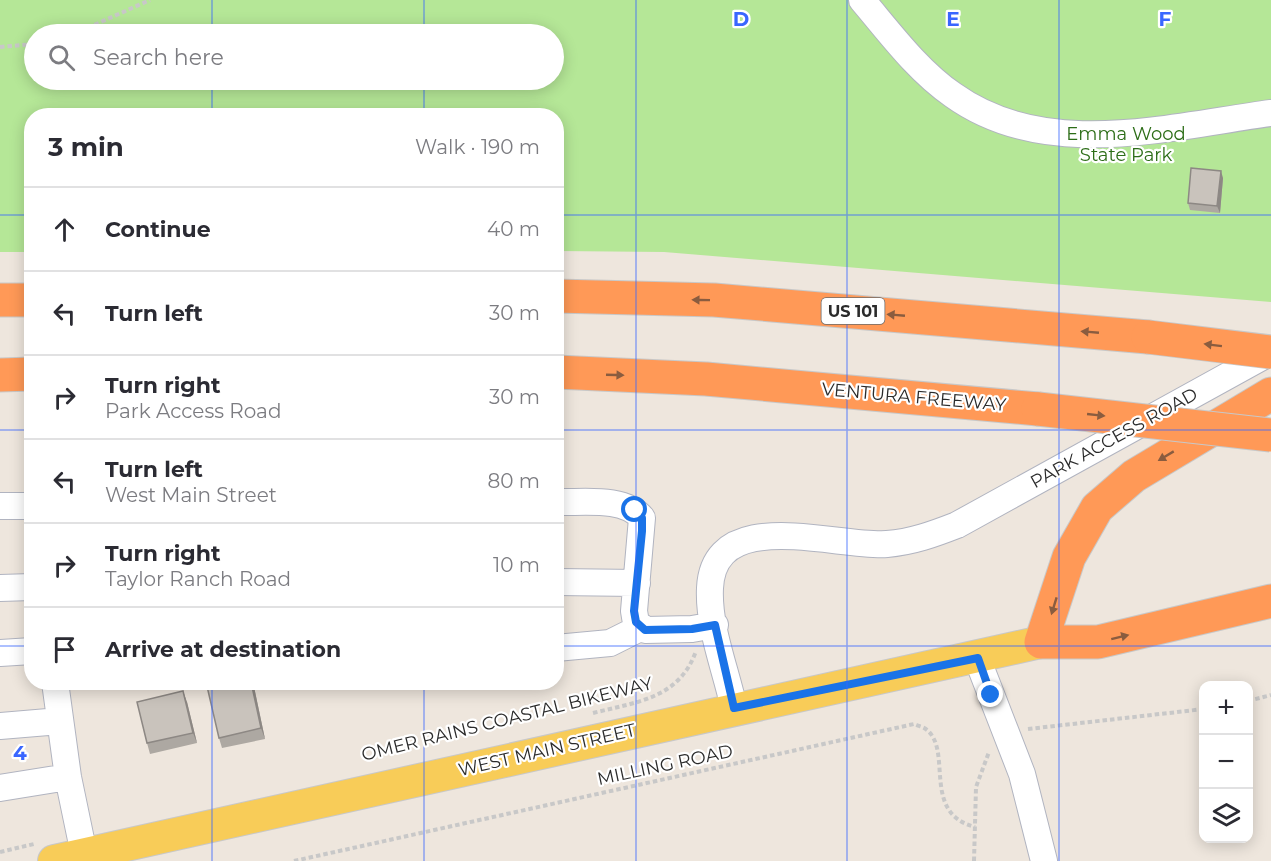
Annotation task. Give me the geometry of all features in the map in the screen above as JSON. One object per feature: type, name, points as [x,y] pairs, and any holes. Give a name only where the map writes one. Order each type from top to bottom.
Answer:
[{"type":"highway","name":"US 101","points":[[564,296],[714,300],[1148,338],[1271,352]]},
{"type":"highway","points":[[0,300],[24,300]]},
{"type":"highway","name":"VENTURA FREEWAY","points":[[564,372],[706,379],[1038,409],[1271,435]]},
{"type":"highway","points":[[0,375],[24,374]]},
{"type":"highway","points":[[1271,394],[1134,476],[1097,508],[1069,557],[1041,642],[1098,642],[1271,601]]},
{"type":"main road","name":"WEST MAIN STREET","points":[[72,850],[978,658],[1041,642]]},
{"type":"street","points":[[862,0],[927,74],[944,89],[985,114],[1016,126],[1091,136],[1271,113]]},
{"type":"street","name":"PARK ACCESS ROAD","points":[[734,708],[703,627],[711,579],[721,557],[736,543],[760,536],[885,544],[921,538],[960,514],[1271,352]]},
{"type":"street","points":[[564,502],[618,504],[635,510],[642,518],[634,611],[636,622],[645,630],[703,627]]},
{"type":"street","points":[[0,506],[24,506]]},
{"type":"street","points":[[564,582],[637,582]]},
{"type":"street","points":[[0,588],[24,587]]},
{"type":"street","points":[[564,647],[610,643],[642,627]]},
{"type":"street","points":[[0,653],[24,652]]},
{"type":"street","points":[[978,658],[1022,774],[1044,861]]},
{"type":"street","points":[[56,690],[68,777],[72,850]]},
{"type":"street","points":[[0,726],[60,721]]},
{"type":"street","points":[[0,788],[68,777]]},
{"type":"path","points":[[96,24],[150,0]]},
{"type":"path","points":[[0,47],[24,45]]},
{"type":"path","name":"OMER RAINS COASTAL BIKEWAY","points":[[589,714],[656,697],[668,690],[686,671],[696,652],[703,627]]},
{"type":"path","points":[[1253,700],[1271,695]]},
{"type":"path","points":[[974,861],[976,787],[987,754],[1005,732],[1199,709]]},
{"type":"path","name":"MILLING ROAD","points":[[294,861],[914,724],[928,731],[935,745],[945,806],[964,824],[975,827]]},
{"type":"path","points":[[0,852],[72,850]]},
{"type":"green space","name":"Emma Wood State Park","points":[[0,0],[1271,0],[1271,302],[664,252],[564,251],[564,108],[24,108],[24,252],[0,252]]},
{"type":"building","points":[[1191,168],[1221,171],[1217,206],[1188,203]]},
{"type":"building","points":[[208,690],[253,690],[261,728],[219,738]]},
{"type":"building","points":[[183,691],[193,733],[147,743],[137,702]]},
{"type":"route","points":[[635,510],[642,518],[634,611],[636,622],[645,630],[692,629],[715,625],[734,708],[978,658],[991,695]]}]
